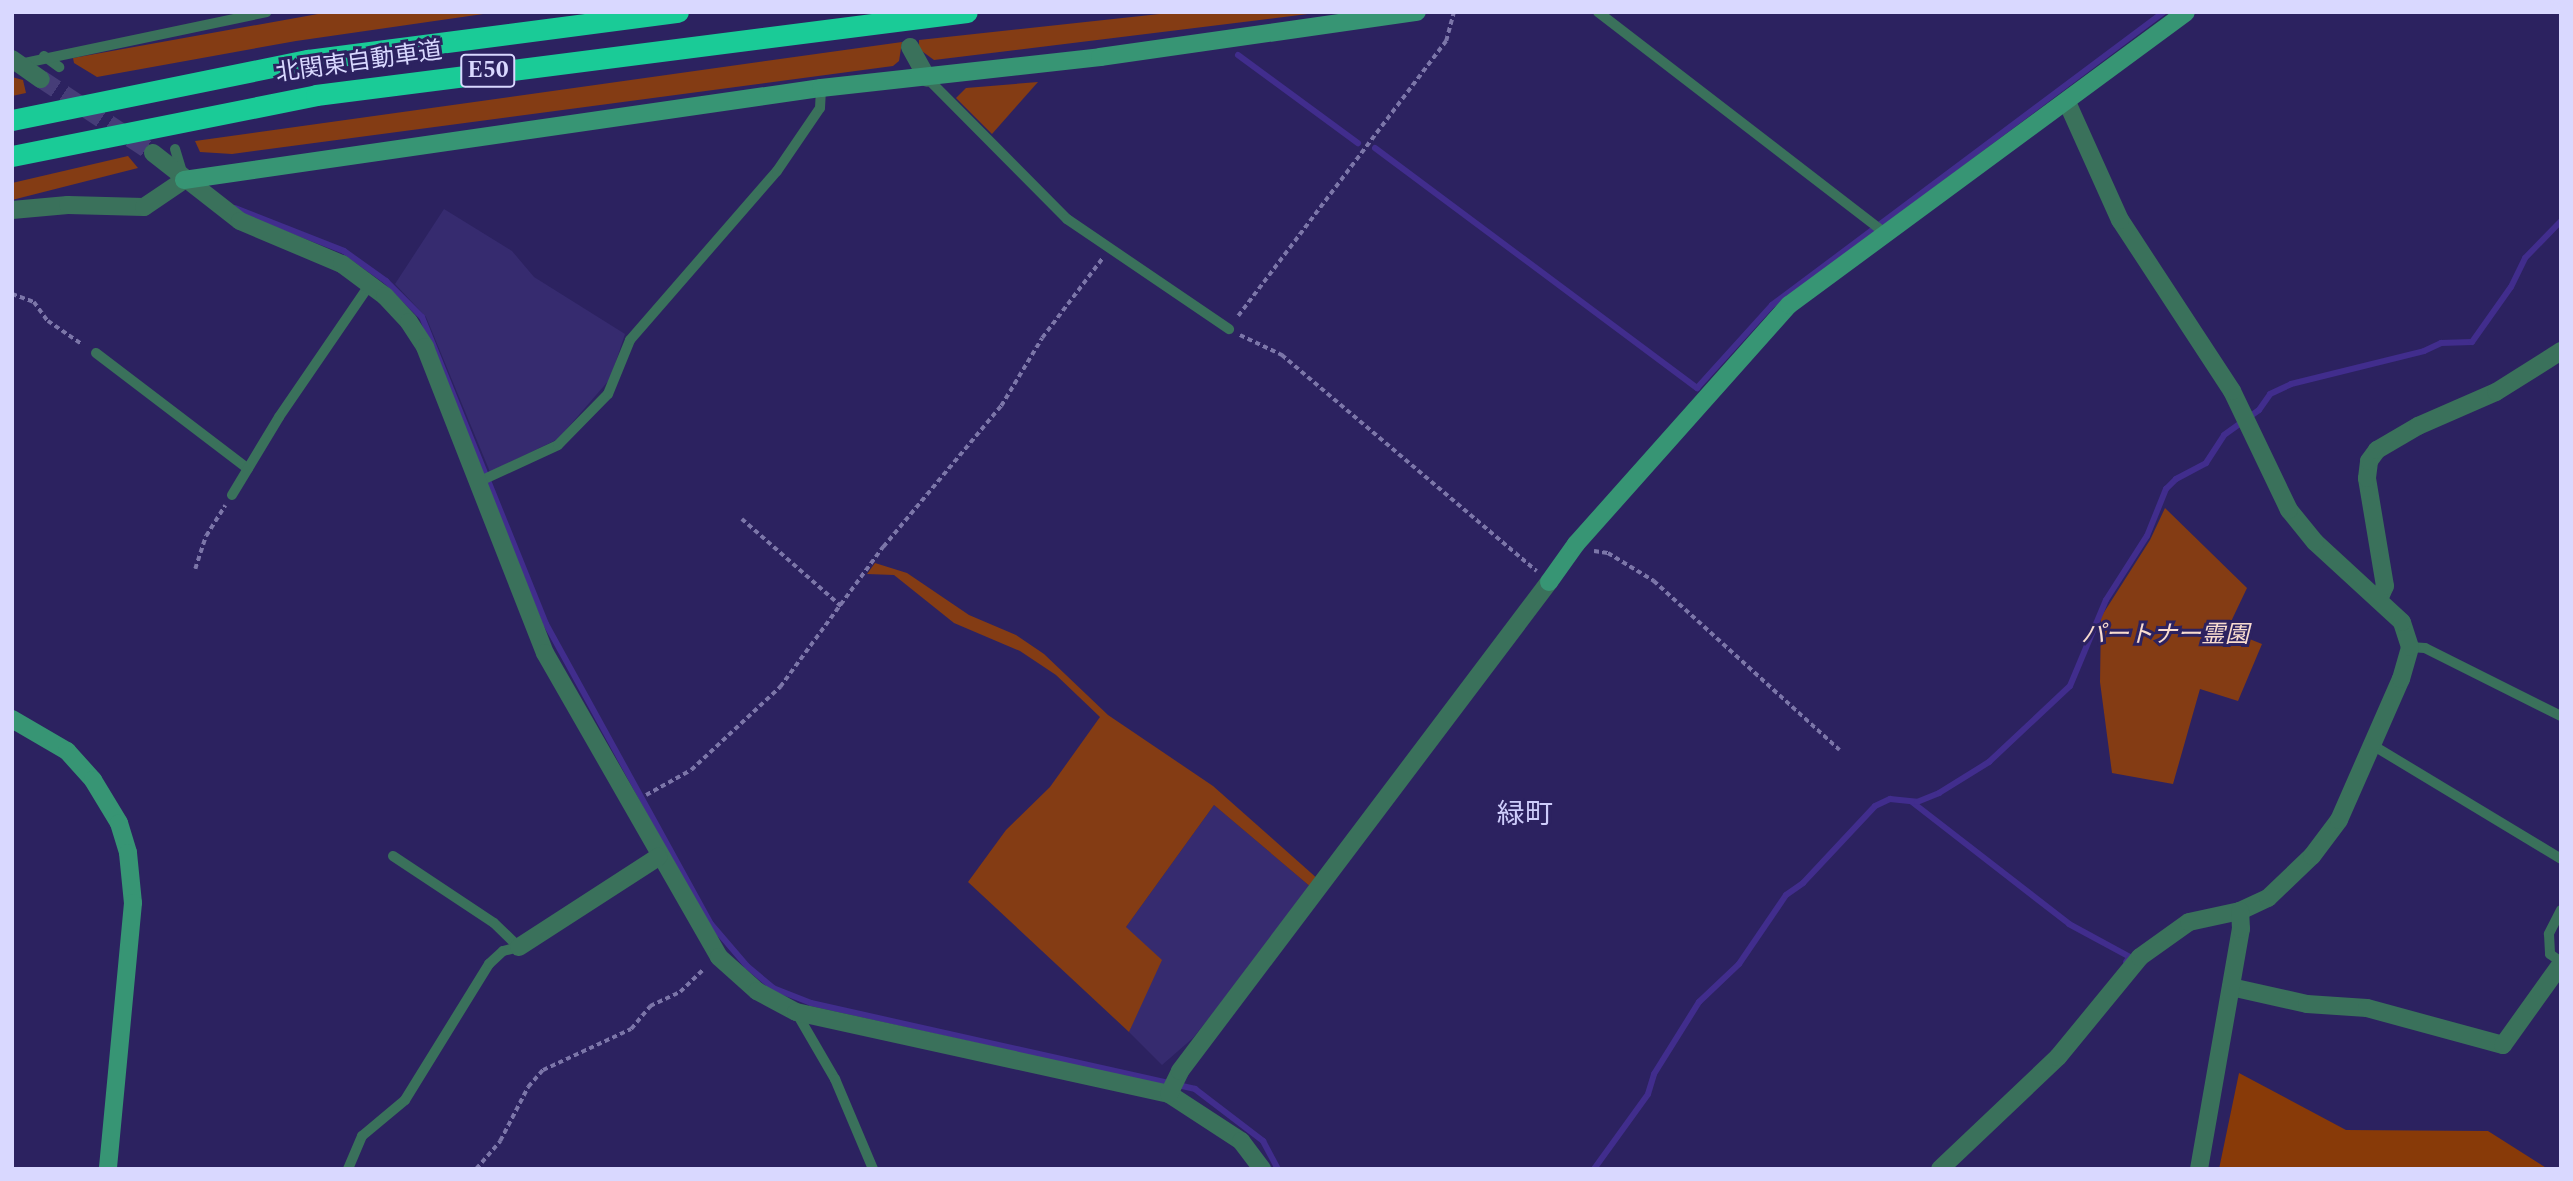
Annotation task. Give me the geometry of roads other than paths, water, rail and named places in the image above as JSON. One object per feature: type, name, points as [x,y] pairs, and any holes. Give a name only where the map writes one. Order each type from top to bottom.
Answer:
[{"type":"highway","name":"北関東自動車道","points":[[12,120],[308,60],[678,12]]},
{"type":"highway","name":"北関東自動車道","points":[[12,156],[316,95],[967,12]]},
{"type":"street","points":[[12,210],[68,205],[144,207],[184,180],[821,88],[927,78],[1417,12]]},
{"type":"street","points":[[1169,1094],[1180,1071],[1576,544],[1789,305],[2186,12]]},
{"type":"street","points":[[910,47],[927,78]]},
{"type":"street","points":[[16,62],[41,79]]},
{"type":"street","points":[[1940,1169],[2058,1057],[2140,957],[2189,922],[2240,911],[2268,898],[2312,856],[2339,820],[2369,744],[2401,679],[2410,647],[2402,622],[2380,597],[2342,568],[2289,510],[2209,353],[2120,220],[2067,102]]},
{"type":"street","points":[[153,153],[184,180],[240,221],[342,264],[370,284],[409,322],[425,347],[545,653],[659,858],[719,957],[757,991],[796,1012],[1169,1094],[1241,1141],[1262,1169]]},
{"type":"street","points":[[2380,597],[2385,586],[2367,478],[2369,461],[2377,450],[2418,426],[2496,392],[2561,351]]},
{"type":"street","points":[[12,719],[67,751],[93,780],[119,823],[128,853],[133,903],[108,1169]]},
{"type":"street","points":[[519,947],[659,858]]},
{"type":"street","points":[[2199,1169],[2241,929],[2240,911]]},
{"type":"street","points":[[2231,987],[2307,1004],[2367,1008],[2503,1045],[2561,963]]},
{"type":"lane","points":[[16,62],[267,12]]},
{"type":"lane","points":[[1598,12],[1885,233]]},
{"type":"lane","points":[[44,56],[59,67]]},
{"type":"lane","points":[[927,78],[1057,209],[1110,249],[1229,329]]},
{"type":"lane","points":[[478,482],[558,445],[608,394],[630,340],[777,171],[820,108],[821,88]]},
{"type":"lane","points":[[175,149],[184,180]]},
{"type":"lane","points":[[232,495],[370,284]]},
{"type":"lane","points":[[96,354],[248,469]]},
{"type":"lane","points":[[2410,647],[2425,648],[2561,716]]},
{"type":"lane","points":[[2369,744],[2561,859]]},
{"type":"lane","points":[[393,856],[494,923],[519,947]]},
{"type":"lane","points":[[2561,910],[2549,934],[2550,954],[2561,963]]},
{"type":"lane","points":[[348,1169],[362,1136],[405,1100],[489,964],[503,951],[519,947]]},
{"type":"lane","points":[[796,1012],[822,1053],[873,1169]]},
{"type":"waterway","points":[[1375,148],[1697,388],[1772,305],[2164,12]]},
{"type":"waterway","points":[[1238,55],[1358,143]]},
{"type":"waterway","points":[[235,208],[344,251],[386,281],[422,317],[546,624],[711,924],[747,966],[773,988],[811,1003],[1195,1089],[1263,1141],[1278,1169]]},
{"type":"waterway","points":[[1594,1169],[1648,1094],[1654,1074],[1699,1002],[1739,964],[1786,895],[1803,883],[1875,806],[1890,799],[1917,802],[1939,793],[1989,762],[2070,686],[2106,600],[2147,536],[2166,489],[2176,479],[2206,463],[2224,435],[2259,410],[2270,394],[2291,384],[2424,351],[2441,343],[2472,342],[2511,287],[2525,258],[2561,221]]},
{"type":"waterway","points":[[1912,802],[2069,924],[2130,957],[2126,962]]},
{"type":"tunnel","points":[[41,79],[153,153]]},
{"type":"district","name":"緑町","points":[[1525,815]]},
{"type":"park label","name":"パートナー霊園","points":[[2165,636]]}]
